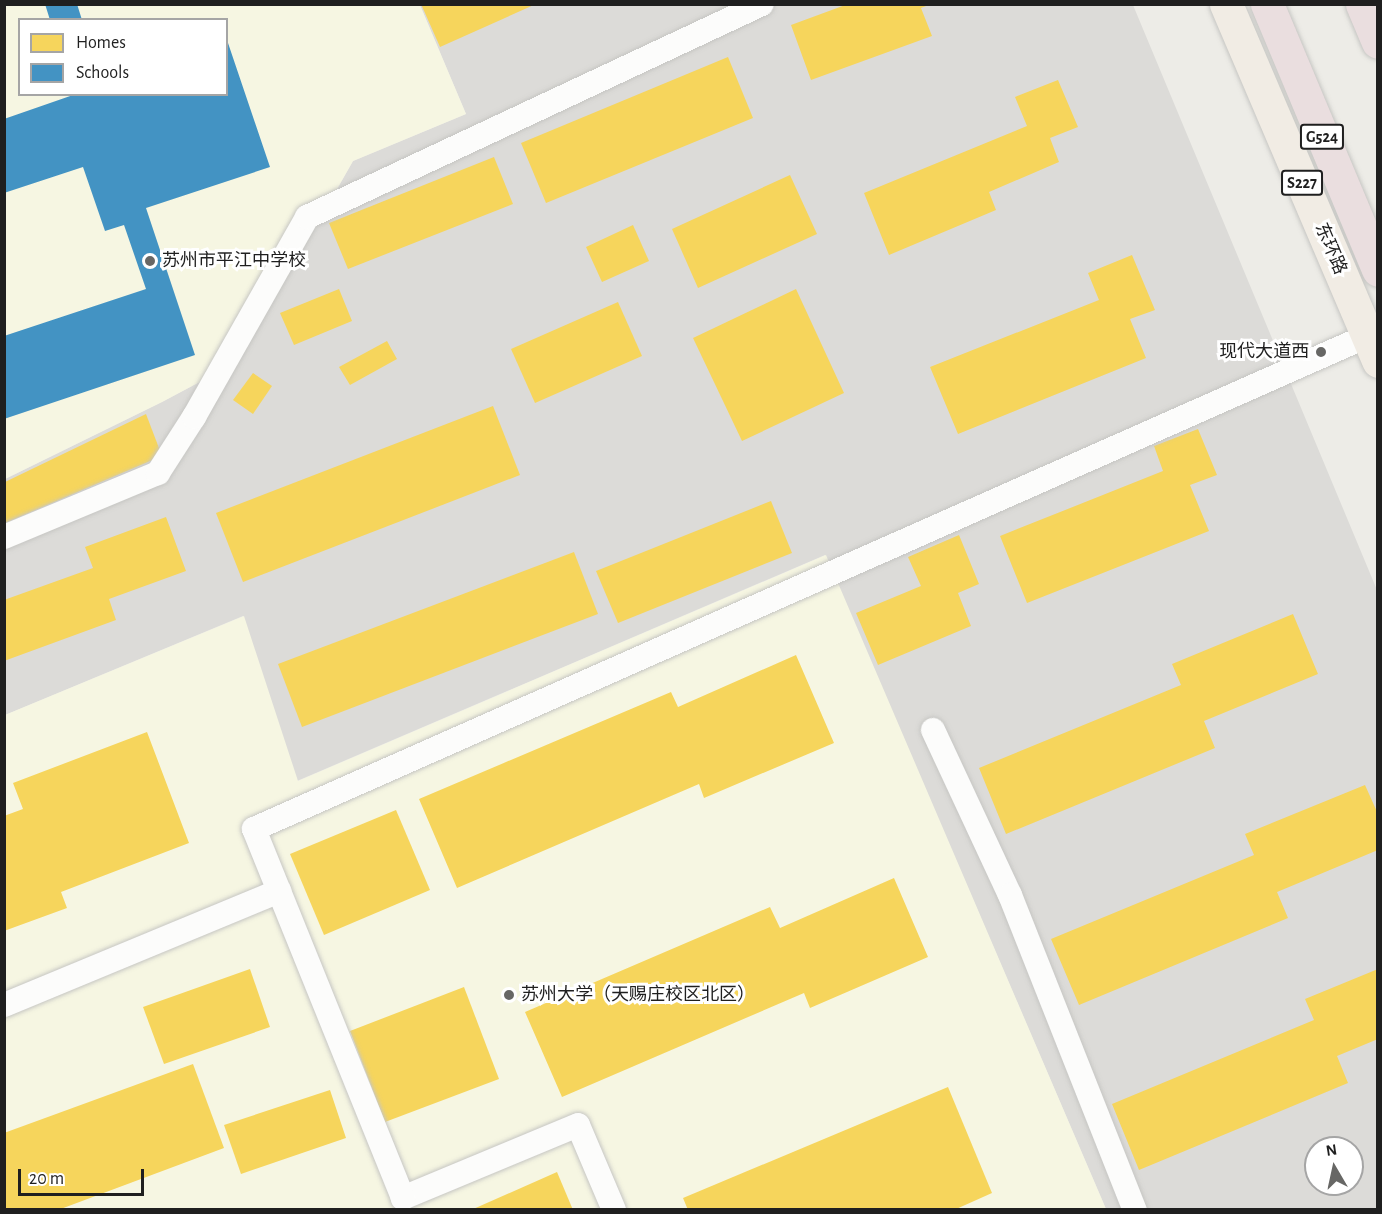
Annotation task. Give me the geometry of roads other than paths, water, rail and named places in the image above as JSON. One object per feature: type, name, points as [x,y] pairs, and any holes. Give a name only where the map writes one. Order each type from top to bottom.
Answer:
[{"type":"highway","name":"G524","points":[[1267,4],[1377,270]]},
{"type":"highway","points":[[1362,4],[1377,42]]},
{"type":"main road","name":"东环路","points":[[1226,4],[1372,348]]},
{"type":"lane","points":[[4,537],[158,473],[194,417],[306,217],[762,4]]},
{"type":"lane","points":[[614,1209],[578,1125],[403,1198],[254,829],[1372,348]]},
{"type":"lane","points":[[933,730],[1010,895],[1135,1209]]},
{"type":"lane","points":[[4,1005],[279,891]]},
{"type":"place","name":"苏州市平江中学校","points":[[150,261]]},
{"type":"place","name":"现代大道西","points":[[1321,352]]},
{"type":"place","name":"苏州大学（天赐庄校区北区）","points":[[509,995]]}]
